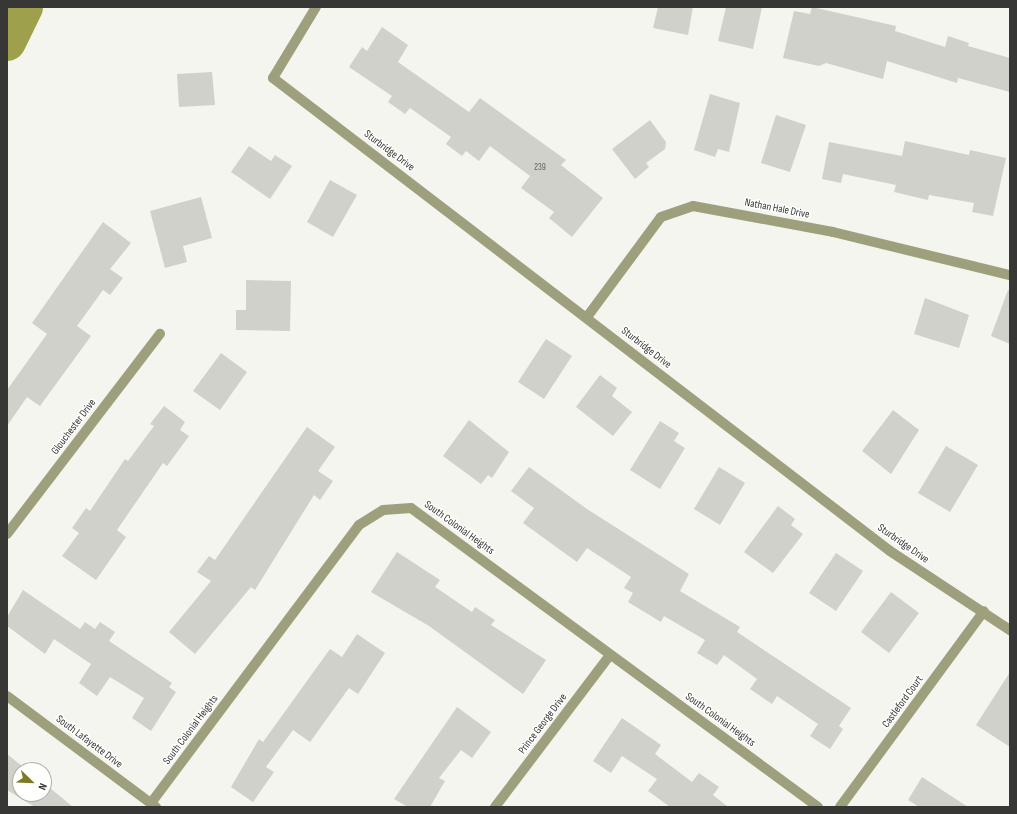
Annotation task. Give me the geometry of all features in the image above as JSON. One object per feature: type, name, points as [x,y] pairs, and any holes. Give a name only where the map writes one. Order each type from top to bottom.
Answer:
[{"type":"street","name":"Sturbridge Drive","points":[[316,7],[273,78],[587,317],[890,551],[984,611],[1010,630]]},
{"type":"street","name":"Nathan Hale Drive","points":[[587,317],[662,217],[693,206],[834,232],[1010,275]]},
{"type":"street","name":"Glouchester Drive","points":[[7,534],[160,334]]},
{"type":"street","name":"South Colonial Heights","points":[[153,805],[359,525],[383,510],[411,508],[818,807]]},
{"type":"street","name":"Castleford Court","points":[[840,807],[984,611]]},
{"type":"street","name":"Prince George Drive","points":[[495,807],[610,655]]},
{"type":"street","name":"South Lafayette Drive","points":[[7,696],[153,805]]},
{"type":"building","points":[[658,7],[693,7],[688,35],[653,28]]},
{"type":"building","points":[[726,7],[762,7],[753,49],[718,41]]},
{"type":"building","points":[[812,7],[896,26],[895,31],[945,47],[948,36],[969,43],[968,46],[1010,58],[1010,92],[958,78],[957,83],[887,61],[883,79],[826,63],[819,66],[783,58],[794,11],[810,14]]},
{"type":"building","points":[[382,27],[408,45],[398,62],[469,112],[480,98],[566,160],[561,165],[603,198],[572,237],[549,218],[554,212],[521,188],[530,176],[490,146],[479,161],[466,151],[462,156],[446,144],[451,137],[410,108],[405,114],[388,102],[392,96],[349,67],[362,47],[367,51]]},
{"type":"building","points":[[212,72],[215,105],[179,107],[177,74]]},
{"type":"building","points":[[710,94],[740,103],[729,152],[718,149],[715,157],[694,150]]},
{"type":"building","points":[[776,115],[806,125],[790,172],[761,163]]},
{"type":"building","points":[[650,120],[666,142],[665,149],[646,163],[649,167],[635,179],[612,149]]},
{"type":"building","points":[[905,141],[969,155],[970,150],[1006,158],[993,216],[972,212],[974,203],[929,195],[928,200],[894,192],[896,185],[843,174],[841,183],[822,179],[829,142],[902,156]]},
{"type":"building","points":[[249,146],[271,161],[275,155],[292,166],[270,199],[231,172]]},
{"type":"building","points":[[330,180],[357,195],[333,237],[307,222]]},
{"type":"building","points":[[201,197],[212,238],[183,246],[187,262],[165,268],[150,211]]},
{"type":"building","points":[[103,222],[131,243],[110,269],[123,278],[110,295],[103,290],[77,326],[91,336],[40,406],[27,397],[7,426],[7,390],[47,334],[32,323]]},
{"type":"building","points":[[246,280],[291,281],[290,331],[236,330],[236,310],[246,310]]},
{"type":"building","points":[[1008,290],[1010,291],[1010,344],[991,336]]},
{"type":"building","points":[[925,298],[969,315],[959,348],[914,334]]},
{"type":"building","points":[[546,339],[572,356],[544,399],[518,382]]},
{"type":"building","points":[[221,353],[247,372],[220,410],[193,391]]},
{"type":"building","points":[[600,375],[617,388],[612,396],[632,412],[613,436],[576,407]]},
{"type":"building","points":[[164,406],[185,422],[180,430],[189,436],[167,466],[163,463],[117,530],[126,537],[96,580],[62,556],[79,533],[72,528],[86,508],[90,511],[125,459],[128,461],[154,426],[150,424]]},
{"type":"building","points":[[893,410],[919,430],[891,474],[862,451]]},
{"type":"building","points":[[469,420],[509,452],[492,478],[488,475],[481,484],[443,456]]},
{"type":"building","points":[[660,421],[679,433],[674,441],[685,448],[660,489],[630,470]]},
{"type":"building","points":[[307,427],[335,447],[318,471],[333,481],[320,500],[314,495],[255,590],[251,587],[195,654],[169,632],[211,581],[197,572],[209,556],[215,560]]},
{"type":"building","points":[[946,446],[978,465],[950,512],[918,493]]},
{"type":"building","points":[[529,467],[587,509],[689,574],[680,591],[740,627],[737,632],[851,708],[839,726],[843,729],[830,749],[810,736],[818,724],[777,696],[772,704],[750,689],[757,679],[724,655],[717,665],[697,653],[705,640],[664,616],[661,622],[628,602],[633,593],[624,588],[631,577],[587,548],[577,562],[523,523],[534,508],[511,491]]},
{"type":"building","points":[[719,467],[745,483],[720,525],[694,509]]},
{"type":"building","points":[[778,506],[795,519],[791,525],[803,534],[773,573],[744,552]]},
{"type":"building","points":[[397,552],[440,580],[435,587],[472,612],[475,607],[495,620],[491,625],[546,660],[523,694],[429,626],[371,592]]},
{"type":"building","points":[[836,553],[863,571],[836,611],[809,593]]},
{"type":"building","points":[[23,590],[80,629],[85,622],[95,629],[100,622],[115,632],[109,641],[172,683],[169,687],[176,692],[151,731],[132,718],[144,698],[110,677],[97,696],[79,683],[91,664],[54,639],[45,654],[7,626],[7,617]]},
{"type":"building","points":[[891,592],[919,613],[889,653],[861,632]]},
{"type":"building","points":[[357,634],[385,653],[358,694],[349,688],[310,742],[293,730],[266,767],[274,772],[253,802],[231,787],[259,739],[263,742],[330,649],[342,657]]},
{"type":"building","points":[[1010,672],[1010,747],[976,725]]},
{"type":"building","points":[[457,707],[491,732],[472,758],[461,750],[439,778],[445,781],[430,807],[408,807],[394,799]]},
{"type":"building","points":[[622,718],[661,745],[655,754],[692,782],[699,773],[719,787],[713,795],[728,807],[670,807],[648,791],[657,779],[622,756],[611,773],[593,761]]},
{"type":"building","points":[[7,754],[17,762],[12,762],[12,793],[7,790]]},
{"type":"building","points":[[922,777],[968,807],[919,807],[908,800]]},
{"type":"building","points":[[52,790],[73,807],[35,807],[27,802],[52,802]]},
{"type":"waterway","points":[[7,42],[24,7]]}]
